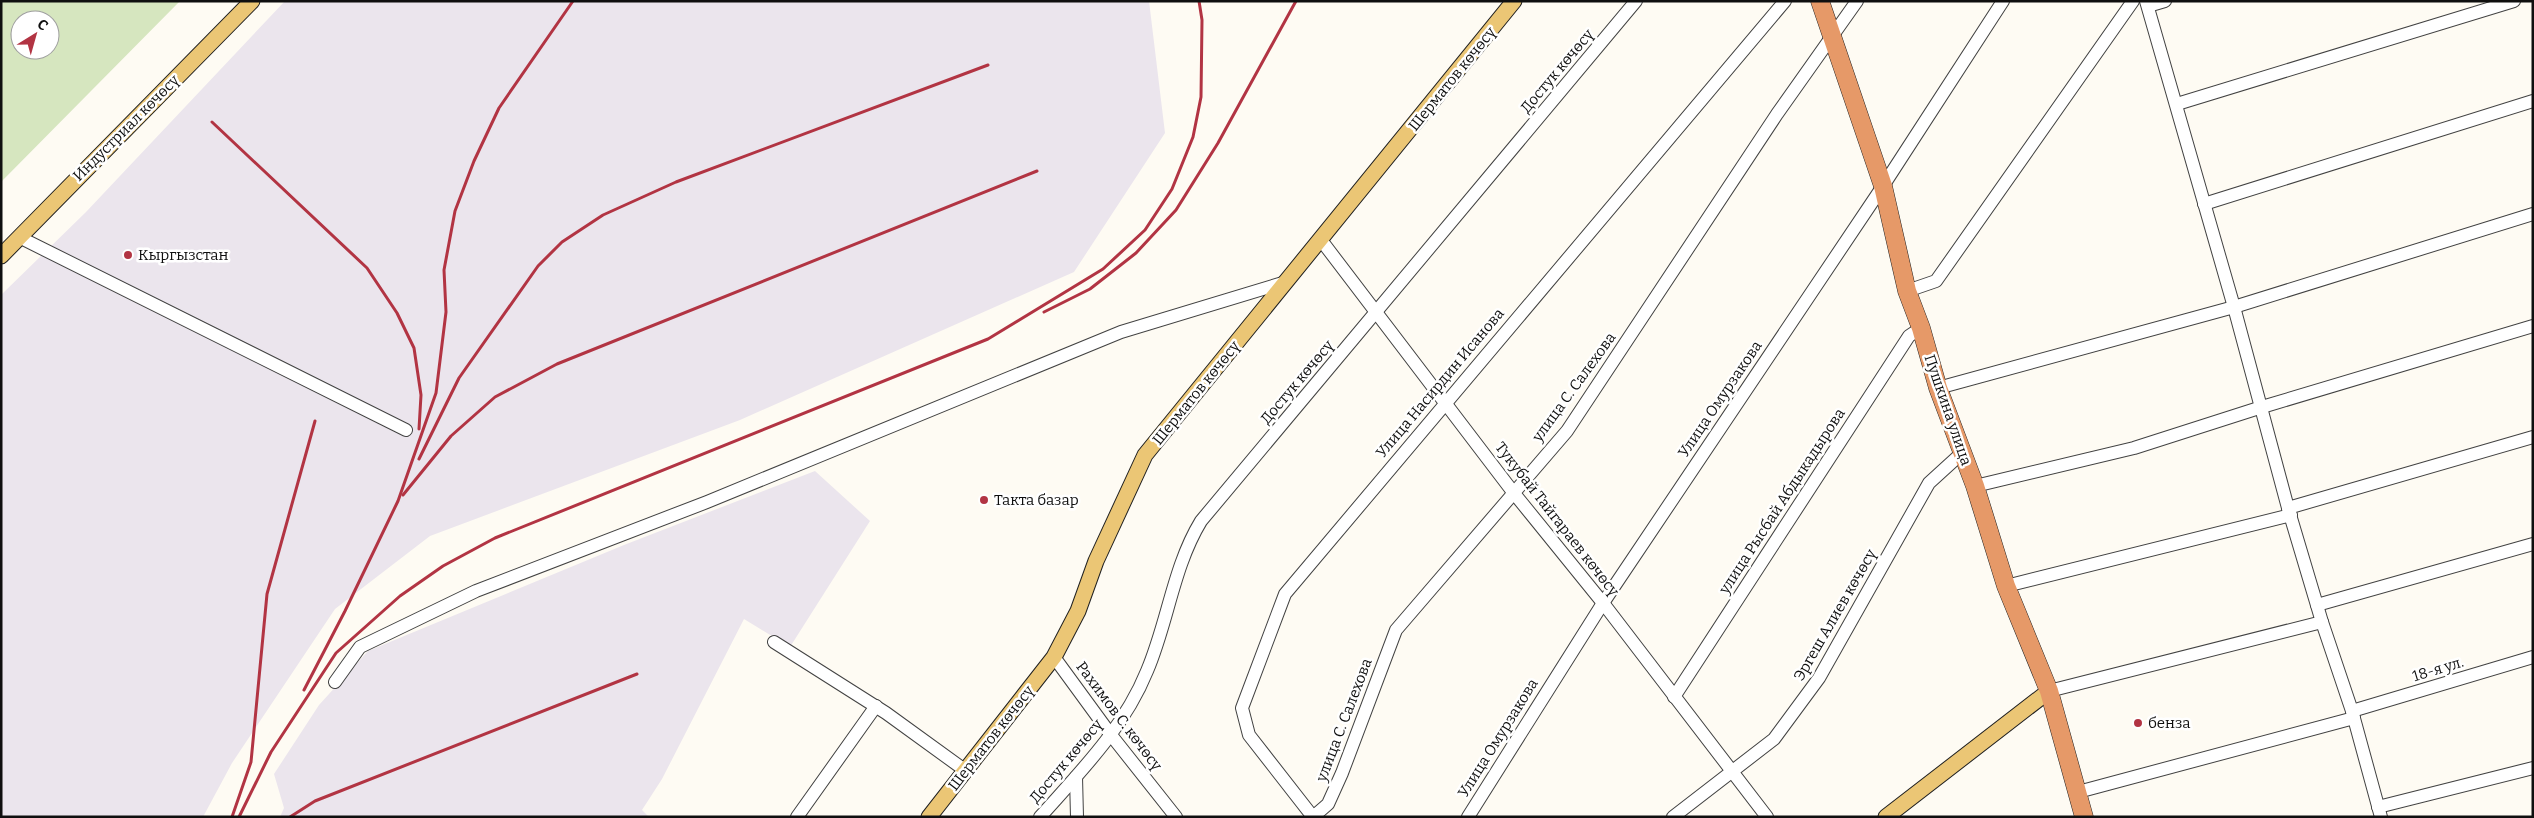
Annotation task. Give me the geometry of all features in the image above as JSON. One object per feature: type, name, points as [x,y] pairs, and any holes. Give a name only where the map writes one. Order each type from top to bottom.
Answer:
[{"type":"highway","name":"Пушкина улица","points":[[1820,1],[1883,186],[1907,291],[1921,328],[1938,388],[1975,486],[2006,586],[2050,691],[2084,817]]},
{"type":"main road","name":"Индустриал көчөсү","points":[[1,256],[252,1]]},
{"type":"main road","name":"Шерматов көчөсү","points":[[929,817],[1054,657],[1078,611],[1096,562],[1145,455],[1514,1]]},
{"type":"main road","points":[[1886,817],[2050,691]]},
{"type":"street","name":"Достук көчөсү","points":[[1040,817],[1111,735],[1147,672],[1185,555],[1201,521],[1636,1]]},
{"type":"street","name":"Улица Насирдин Исанова","points":[[1313,817],[1249,735],[1242,708],[1285,594],[1785,1]]},
{"type":"street","name":"улица С. Салехова","points":[[1313,817],[1328,804],[1342,773],[1396,630],[1567,431],[1777,114],[1857,1]]},
{"type":"street","name":"Улица Омурзакова","points":[[1468,817],[1603,603],[1883,186],[2003,1]]},
{"type":"street","points":[[1907,291],[1936,281],[2133,1]]},
{"type":"street","points":[[2165,1],[2147,4],[2177,104],[2317,605],[2353,715],[2380,812],[2533,768]]},
{"type":"street","points":[[2177,104],[2514,1]]},
{"type":"street","points":[[2204,204],[2533,101]]},
{"type":"street","points":[[1938,388],[2234,307],[2533,214]]},
{"type":"street","points":[[19,237],[406,430]]},
{"type":"street","name":"Тукубай Тайгараев көчөсү","points":[[1321,240],[1514,492],[1603,603],[1674,697],[1734,770],[1768,817]]},
{"type":"street","points":[[335,682],[360,647],[476,591],[707,502],[1121,332],[1286,282]]},
{"type":"street","points":[[1975,486],[2134,448],[2262,406],[2533,326]]},
{"type":"street","name":"улица Рысбай Абдыкадырова","points":[[1674,697],[1909,336],[1921,328]]},
{"type":"street","points":[[2006,586],[2290,511],[2533,437]]},
{"type":"street","name":"Эргеш Алиев көчөсү","points":[[1673,817],[1774,739],[1819,678],[1929,483],[1963,452]]},
{"type":"street","points":[[2317,605],[2533,544]]},
{"type":"street","points":[[2050,691],[2322,622]]},
{"type":"street","points":[[774,642],[876,706],[966,771]]},
{"type":"street","name":"Рахимов С. көчөсү","points":[[1054,657],[1111,735],[1176,817]]},
{"type":"street","name":"18-я ул.","points":[[2078,792],[2353,715],[2533,657]]},
{"type":"street","points":[[797,817],[876,706]]},
{"type":"street","points":[[1076,777],[1077,817]]},
{"type":"shaded area","points":[[285,1],[1149,1],[1165,133],[1074,272],[740,420],[430,536],[335,609],[232,763],[203,817],[1,817],[1,295],[86,212]]},
{"type":"shaded area","points":[[815,471],[870,521],[790,647],[744,619],[662,779],[642,810],[649,817],[280,817],[284,808],[274,774],[319,705],[368,651],[624,545]]},
{"type":"green space","points":[[1,1],[180,1],[1,182]]},
{"type":"railway","points":[[304,690],[345,611],[398,501],[436,393],[446,312],[444,270],[455,211],[474,161],[499,108],[573,1]]},
{"type":"railway","points":[[239,817],[271,752],[336,653],[400,596],[443,566],[495,538],[988,339],[1103,269],[1145,230],[1172,189],[1193,137],[1201,97],[1202,20],[1199,1]]},
{"type":"railway","points":[[1044,312],[1090,289],[1136,253],[1176,210],[1218,143],[1296,1]]},
{"type":"railway","points":[[419,459],[459,378],[538,266],[562,242],[603,215],[676,182],[988,65]]},
{"type":"railway","points":[[212,122],[367,268],[397,313],[414,348],[421,395],[419,429]]},
{"type":"railway","points":[[403,495],[451,436],[495,397],[557,364],[1037,171]]},
{"type":"railway","points":[[232,817],[251,762],[267,594],[315,421]]},
{"type":"railway","points":[[290,817],[315,801],[637,674]]},
{"type":"place","name":"Кыргызстан","points":[[128,255]]},
{"type":"place","name":"Такта базар","points":[[984,500]]},
{"type":"place","name":"бенза","points":[[2138,723]]}]
